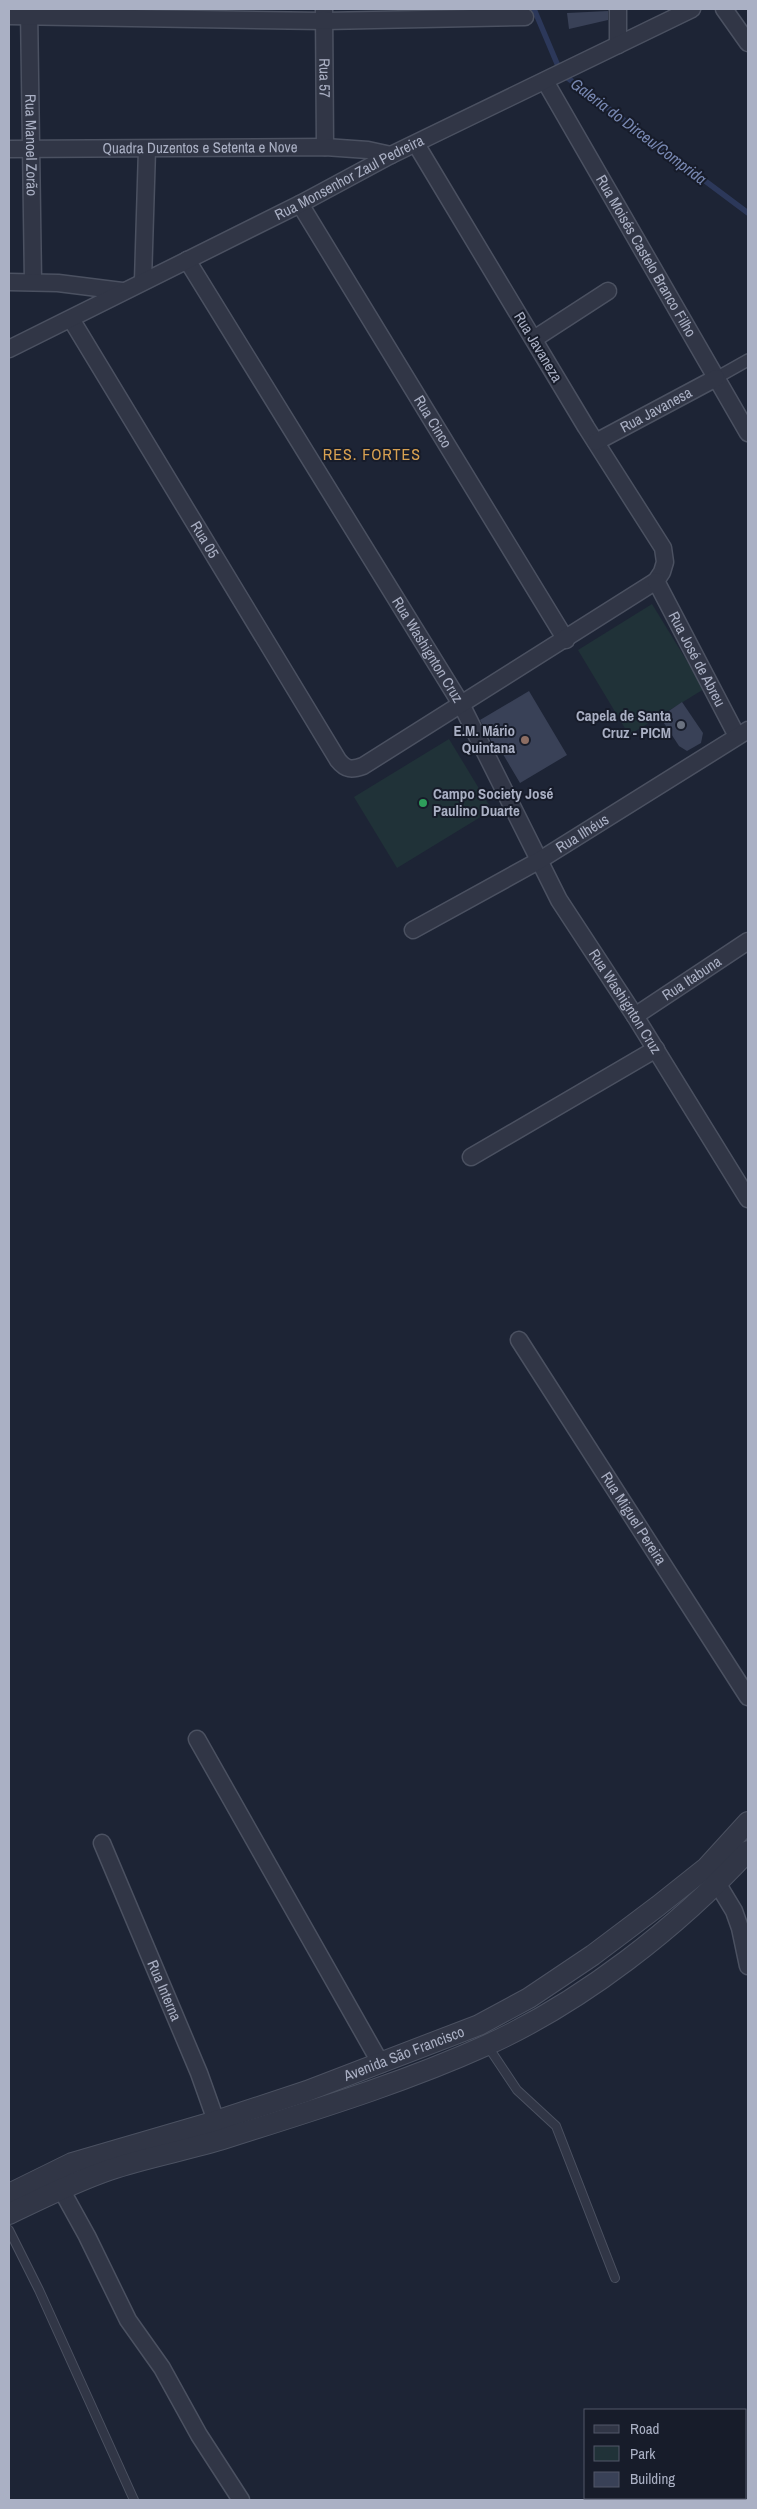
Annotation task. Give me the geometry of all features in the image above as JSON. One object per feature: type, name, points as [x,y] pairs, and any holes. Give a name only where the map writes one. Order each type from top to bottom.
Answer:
[{"type":"street","points":[[618,9],[618,45]]},
{"type":"street","name":"Rua Monsenhor Zaul Pedreira","points":[[9,348],[71,319],[122,291],[300,204],[391,155],[692,9]]},
{"type":"street","points":[[724,9],[748,43]]},
{"type":"street","points":[[9,16],[29,12],[525,17]]},
{"type":"street","name":"Rua Manoel Zorão","points":[[29,12],[33,282]]},
{"type":"street","name":"Rua 57","points":[[324,15],[325,147]]},
{"type":"street","name":"Rua Moisés Castelo Branco Filho","points":[[557,75],[716,378],[748,432]]},
{"type":"street","name":"Rua Javaneza","points":[[416,144],[596,442],[663,548],[665,562],[662,572],[656,581]]},
{"type":"street","name":"Quadra Duzentos e Setenta e Nove","points":[[9,149],[325,147],[368,150],[391,155]]},
{"type":"street","points":[[143,281],[147,149]]},
{"type":"street","name":"Rua Cinco","points":[[300,204],[566,640]]},
{"type":"street","name":"Rua Washignton Cruz","points":[[187,260],[461,704],[559,900],[656,1049],[748,1198]]},
{"type":"street","points":[[9,282],[33,282],[122,291]]},
{"type":"street","points":[[534,339],[608,292]]},
{"type":"street","name":"Rua 05","points":[[71,319],[338,760],[347,768],[355,769],[363,766],[461,704]]},
{"type":"street","points":[[716,378],[748,360]]},
{"type":"street","name":"Rua Javanesa","points":[[596,442],[716,378]]},
{"type":"street","points":[[461,704],[566,640],[656,581]]},
{"type":"street","name":"Rua José de Abreu","points":[[656,581],[743,733]]},
{"type":"street","name":"Rua Ilhéus","points":[[413,930],[540,860],[743,733]]},
{"type":"street","name":"Rua Itabuna","points":[[635,1016],[748,941]]},
{"type":"street","points":[[471,1157],[656,1049]]},
{"type":"street","name":"Rua Miguel Pereira","points":[[519,1340],[748,1697]]},
{"type":"street","points":[[197,1739],[381,2064]]},
{"type":"street","name":"Avenida São Francisco","points":[[9,2214],[61,2189],[220,2130],[479,2025],[530,1998],[592,1955],[707,1867],[748,1822]]},
{"type":"street","name":"Rua Interna","points":[[102,1843],[199,2073],[220,2130]]},
{"type":"street","name":"Avenida São Francisco","points":[[10,2191],[72,2163],[220,2130],[370,2092],[487,2045],[550,2013],[669,1927],[719,1883],[748,1851]]},
{"type":"street","points":[[707,1867],[719,1883],[740,1928],[748,1966]]},
{"type":"street","points":[[479,2025],[487,2045]]},
{"type":"street","points":[[61,2189],[87,2236],[128,2320],[162,2368],[200,2435],[242,2500]]},
{"type":"lane","points":[[487,2045],[517,2090],[556,2126],[615,2278]]},
{"type":"lane","points":[[9,2230],[39,2290],[134,2500]]},
{"type":"green space","points":[[652,604],[704,689],[629,735],[578,650]]},
{"type":"green space","name":"Campo Society José Paulino Duarte","points":[[449,739],[492,810],[397,868],[354,797]]},
{"type":"building","points":[[608,11],[608,20],[569,29],[567,13]]},
{"type":"building","name":"E.M. Mário Quintana","points":[[529,691],[567,755],[520,783],[497,744],[494,746],[480,720]]},
{"type":"building","name":"Capela de Santa Cruz - PICM","points":[[682,702],[703,733],[701,743],[687,751],[679,746],[660,717]]},
{"type":"waterway","name":"Galeria do Dirceu/Comprida","points":[[534,9],[561,73],[748,213]]},
{"type":"place","name":"Capela de Santa Cruz - PICM","points":[[681,725]]},
{"type":"place","name":"E.M. Mário Quintana","points":[[525,740]]},
{"type":"place","name":"Campo Society José Paulino Duarte","points":[[423,803]]},
{"type":"district","name":"RES. FORTES","points":[[372,454]]}]
